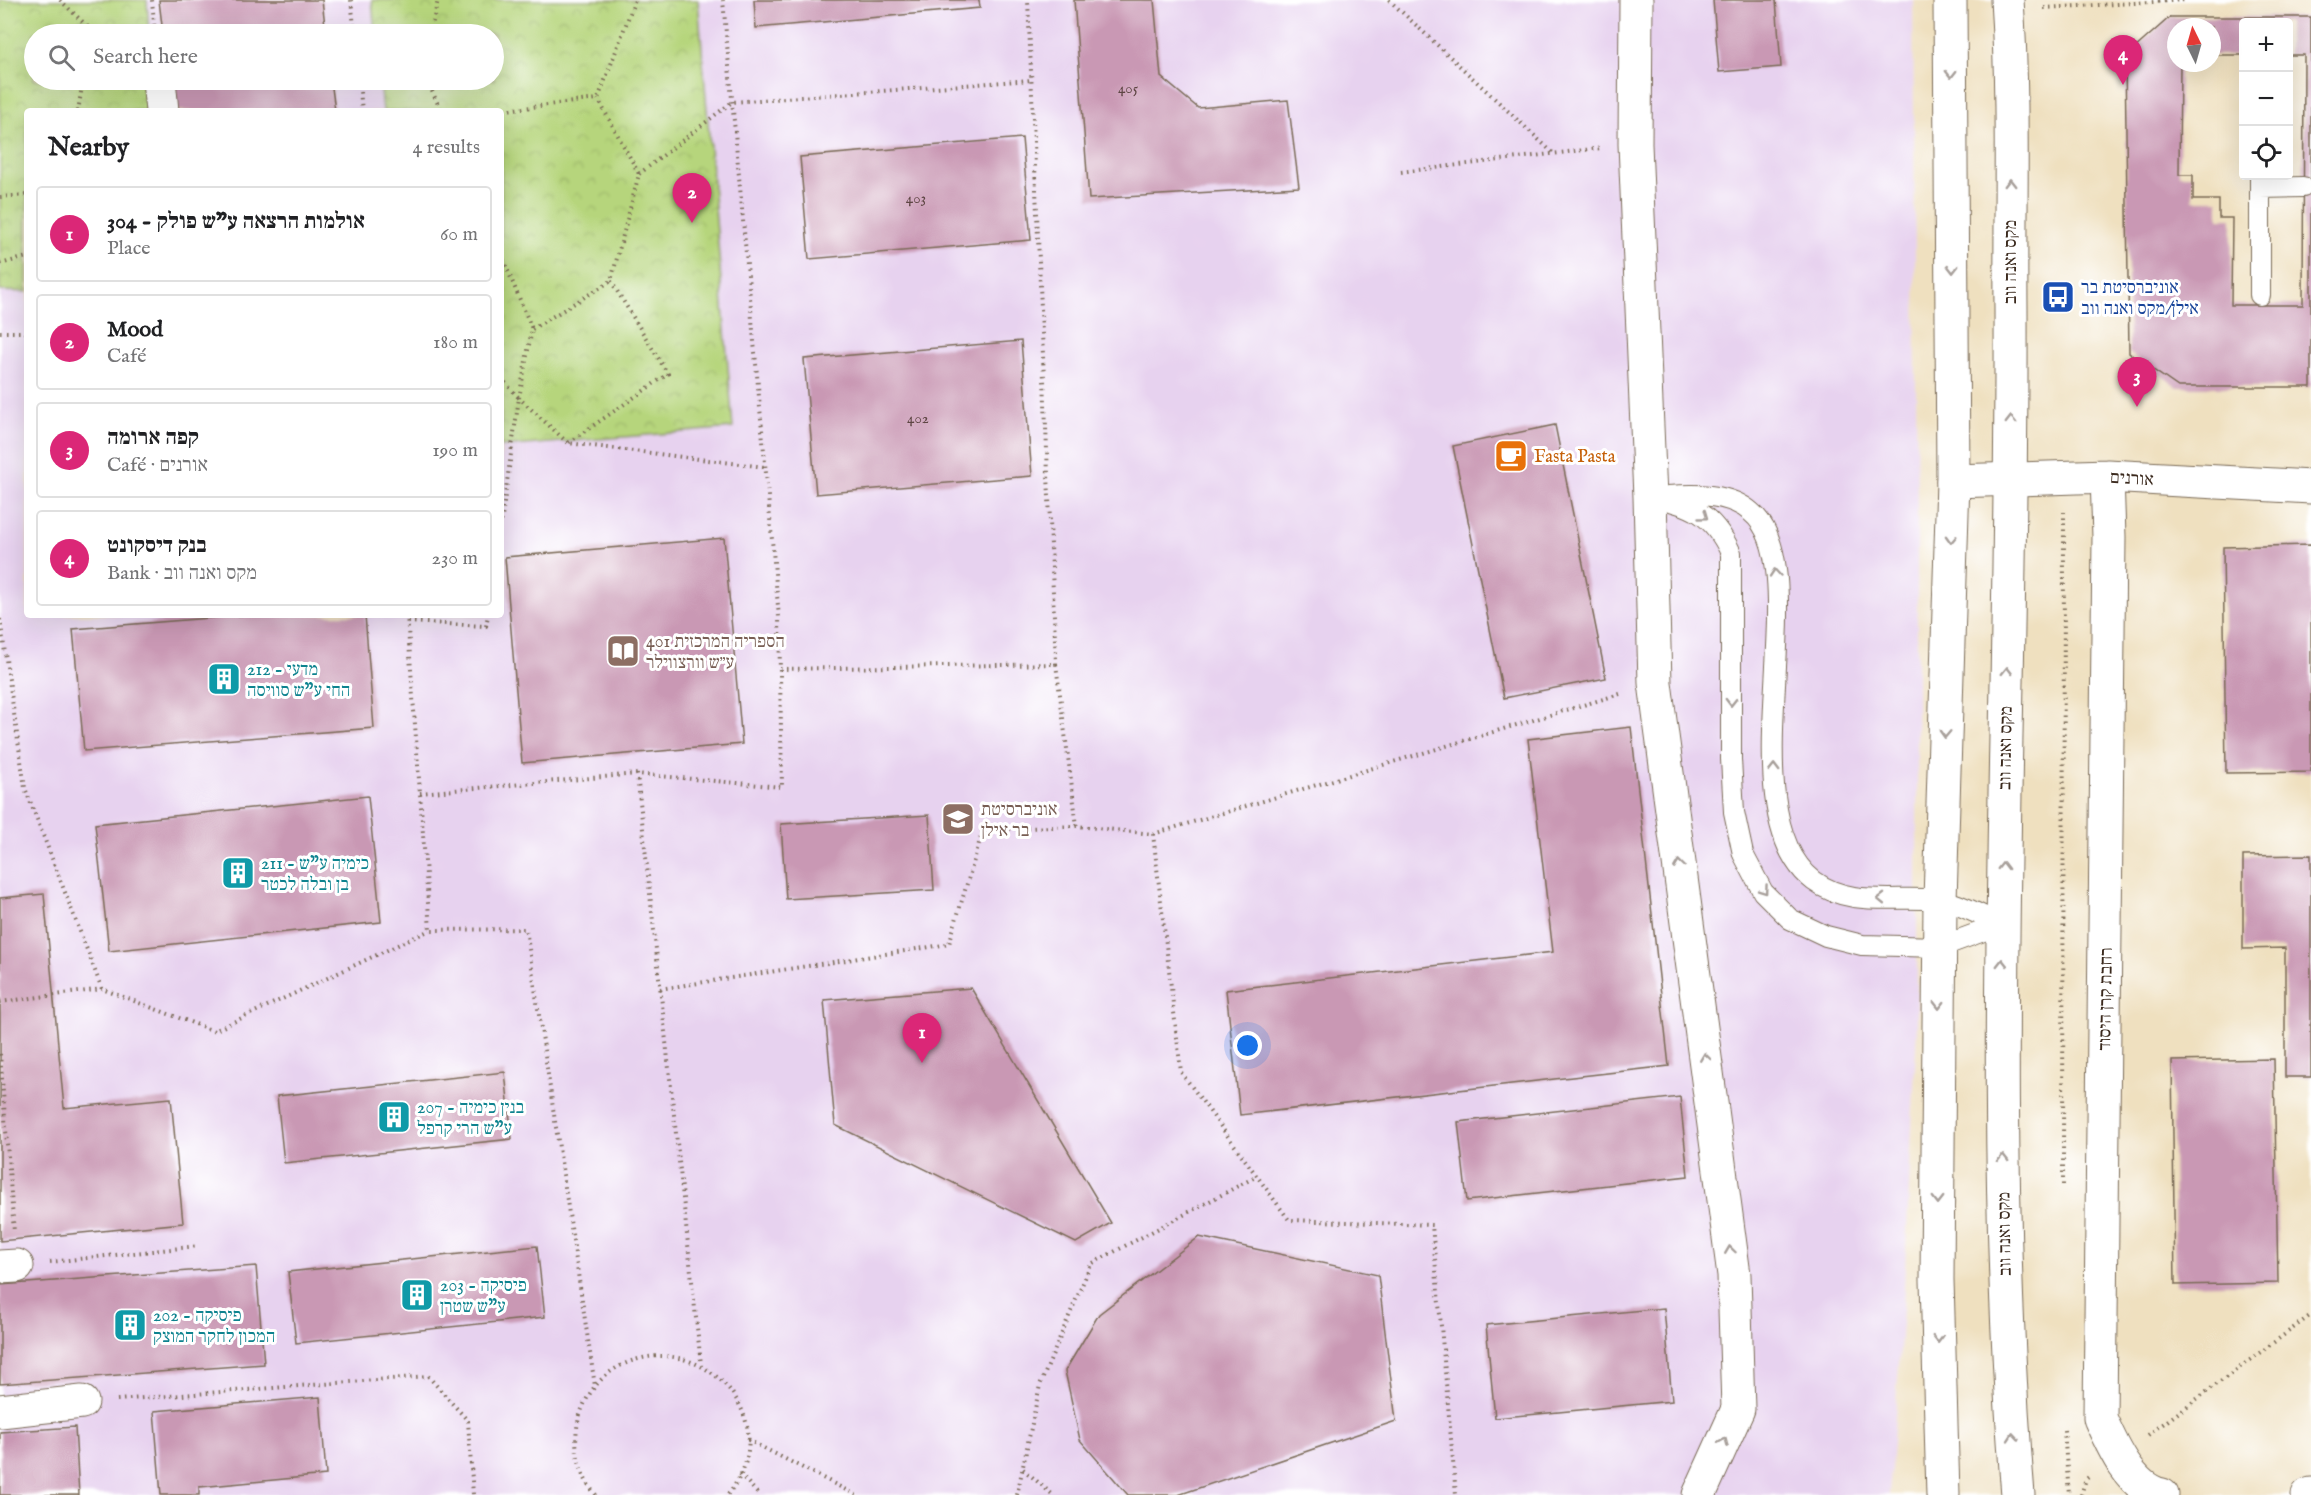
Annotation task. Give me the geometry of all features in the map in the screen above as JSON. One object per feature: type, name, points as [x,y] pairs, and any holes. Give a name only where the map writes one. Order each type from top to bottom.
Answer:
[{"type":"street","points":[[1636,0],[1635,144],[1650,497],[1655,683],[1734,1275],[1738,1409],[1699,1495]]},
{"type":"street","points":[[1943,1495],[1937,1280],[1940,900],[1953,481],[1950,0]]},
{"type":"street","name":"מקס ואנה ווב","points":[[2007,5],[2011,478],[2002,924],[2004,1279],[2008,1378],[2018,1495]]},
{"type":"street","points":[[160,90],[162,108]]},
{"type":"street","name":"אורנים","points":[[1953,481],[2107,476],[2311,487]]},
{"type":"street","name":"רחבת קרן היסוד","points":[[2107,476],[2109,560],[2100,1418],[2118,1458],[2151,1493],[2162,1495]]},
{"type":"street","points":[[0,1411],[81,1402]]},
{"type":"lane","points":[[2260,295],[2260,182],[2303,187]]},
{"type":"lane","points":[[1650,497],[1694,494],[1722,497],[1752,512],[1767,532],[1774,557],[1777,592],[1773,789],[1780,825],[1792,858],[1814,881],[1841,895],[1869,899],[1940,900],[2002,924]]},
{"type":"lane","points":[[1650,497],[1679,501],[1699,512],[1714,524],[1731,553],[1731,759],[1734,812],[1743,854],[1764,892],[1790,919],[1826,936],[1862,945],[1940,947],[2002,924]]},
{"type":"path","points":[[60,0],[85,24]]},
{"type":"path","points":[[152,0],[154,24]]},
{"type":"path","points":[[351,0],[354,24]]},
{"type":"path","points":[[432,24],[438,0]]},
{"type":"path","points":[[635,0],[598,99],[639,174]]},
{"type":"path","points":[[420,793],[637,774],[782,787],[779,617],[723,0]]},
{"type":"path","points":[[1028,0],[1056,664],[1077,826]]},
{"type":"path","points":[[1389,0],[1553,153]]},
{"type":"path","points":[[2007,5],[2187,0]]},
{"type":"path","points":[[532,330],[611,281],[639,174],[732,102],[1031,80]]},
{"type":"path","points":[[78,108],[81,90]]},
{"type":"path","points":[[360,90],[362,108]]},
{"type":"path","points":[[432,90],[440,108]]},
{"type":"path","points":[[504,110],[598,99]]},
{"type":"path","points":[[1401,172],[1635,144]]},
{"type":"path","points":[[0,197],[24,195]]},
{"type":"path","points":[[0,264],[24,258]]},
{"type":"path","points":[[504,261],[532,330],[519,398],[504,503]]},
{"type":"path","points":[[568,443],[668,374],[611,281]]},
{"type":"path","points":[[0,332],[24,332]]},
{"type":"path","points":[[504,381],[568,443],[765,467]]},
{"type":"path","points":[[2063,1192],[2065,477]]},
{"type":"path","points":[[407,618],[430,930]]},
{"type":"path","points":[[408,622],[486,626],[487,618]]},
{"type":"path","points":[[0,619],[25,788],[102,989]]},
{"type":"path","points":[[780,669],[1056,664]]},
{"type":"path","points":[[660,988],[949,944],[983,830],[1077,826],[1153,834],[1655,683]]},
{"type":"path","points":[[637,774],[700,1364]]},
{"type":"path","points":[[1153,834],[1181,1072],[1288,1220],[1432,1225],[1456,1495]]},
{"type":"path","points":[[0,1002],[102,989],[214,1031],[430,930],[526,929],[595,1386]]},
{"type":"path","points":[[0,1054],[8,1266],[199,1246]]},
{"type":"path","points":[[1017,1495],[1040,1385],[1091,1264],[1257,1176]]},
{"type":"path","points":[[2080,1495],[2086,1479],[2118,1458],[2311,1315]]},
{"type":"path","points":[[596,1495],[588,1485],[577,1458],[576,1429],[582,1407],[595,1386],[612,1370],[633,1360],[656,1355],[679,1356],[700,1364],[720,1377],[735,1395],[744,1416],[748,1440],[741,1474],[727,1495]]},
{"type":"path","points":[[81,1402],[428,1376],[468,1420],[473,1495]]},
{"type":"path","points":[[2063,1420],[2069,1495]]},
{"type":"path","points":[[748,1440],[855,1495]]},
{"type":"path","points":[[1023,1469],[1053,1495]]},
{"type":"path","points":[[741,1474],[759,1495]]},
{"type":"shaded area","name":"אוניברסיטת בר אילן","points":[[0,0],[1913,0],[1917,522],[1917,1024],[1903,1309],[1889,1495],[0,1495]]},
{"type":"green space","points":[[0,0],[147,0],[148,24],[24,24],[24,90],[152,90],[153,108],[24,108],[24,292],[0,291]]},
{"type":"green space","points":[[372,0],[698,0],[733,428],[504,447],[504,108],[383,108],[381,90],[504,90],[504,24],[374,24]]},
{"type":"building","points":[[159,0],[322,0],[325,24],[162,24]]},
{"type":"building","points":[[754,0],[979,0],[980,8],[756,28]]},
{"type":"building","points":[[1074,0],[1154,0],[1161,77],[1198,108],[1288,100],[1299,187],[1089,199]]},
{"type":"building","points":[[1713,0],[1776,0],[1781,67],[1719,72]]},
{"type":"building","points":[[2311,17],[2311,387],[2178,387],[2129,353],[2125,57],[2167,20],[2167,72],[2180,72],[2179,175],[2193,175],[2193,200],[2219,200],[2219,218],[2232,218],[2231,305],[2303,305],[2304,55],[2293,55],[2293,18],[2239,18],[2239,55],[2221,55],[2221,18],[2169,18]]},
{"type":"building","points":[[169,90],[332,90],[335,108],[172,108]]},
{"type":"building","points":[[1022,138],[1031,240],[809,259],[800,157]]},
{"type":"building","points":[[1021,341],[1032,476],[816,494],[804,359]]},
{"type":"building","points":[[1555,425],[1606,678],[1504,698],[1453,446]]},
{"type":"building","name":"401 הספריה המרכזית ע״ש וורצווילר","points":[[724,538],[742,744],[522,763],[505,557]]},
{"type":"building","points":[[2311,545],[2311,772],[2226,773],[2223,547]]},
{"type":"building","name":"212 - מדעי החי ע\"ש סוויסה","points":[[210,618],[365,618],[374,728],[84,751],[73,629]]},
{"type":"building","points":[[1631,727],[1669,1066],[1240,1115],[1226,990],[1553,952],[1528,739]]},
{"type":"building","name":"211 - כימיה ע\"ש בן ובלה לכטר","points":[[368,796],[381,922],[109,951],[95,824]]},
{"type":"building","points":[[929,815],[934,890],[786,899],[781,824]]},
{"type":"building","points":[[2311,855],[2311,1077],[2285,1077],[2285,948],[2243,949],[2243,856]]},
{"type":"building","points":[[44,894],[64,1108],[171,1098],[183,1223],[0,1241],[0,898]]},
{"type":"building","points":[[971,988],[1111,1223],[1076,1243],[835,1125],[824,1000]]},
{"type":"building","points":[[2274,1059],[2278,1283],[2175,1285],[2172,1061]]},
{"type":"building","name":"207 - בנין כימיה ע\"ש הרי קרפל","points":[[505,1072],[512,1139],[284,1163],[277,1096]]},
{"type":"building","points":[[1680,1097],[1688,1176],[1467,1201],[1458,1122]]},
{"type":"building","points":[[1199,1237],[1378,1275],[1396,1421],[1178,1495],[1128,1495],[1080,1440],[1065,1371],[1099,1314]]},
{"type":"building","name":"203 - פיסיקה ע\"ש שטרן","points":[[537,1246],[545,1317],[296,1343],[288,1272]]},
{"type":"building","name":"202 - פיסיקה המכון לחקר המוצק","points":[[256,1266],[264,1364],[0,1384],[0,1285]]},
{"type":"building","points":[[1664,1308],[1672,1401],[1495,1418],[1486,1325]]},
{"type":"building","points":[[320,1397],[326,1475],[199,1487],[199,1495],[161,1495],[154,1411]]},
{"type":"building","points":[[75,1427],[79,1495],[0,1495],[0,1432]]},
{"type":"place","name":"בנק דיסקונט","points":[[2123,85]]},
{"type":"place","name":"Mood","points":[[692,223]]},
{"type":"place","name":"אוניברסיטת בר אילן/מקס ואנה ווב","points":[[2058,297]]},
{"type":"place","name":"קפה ארומה","points":[[2137,407]]},
{"type":"place","name":"Fasta Pasta","points":[[1511,456]]},
{"type":"place","name":"401 הספריה המרכזית ע״ש וורצווילר","points":[[623,651]]},
{"type":"place","name":"212 - מדעי החי ע\"ש סוויסה","points":[[224,679]]},
{"type":"place","name":"אוניברסיטת בר אילן","points":[[958,819]]},
{"type":"place","name":"211 - כימיה ע\"ש בן ובלה לכטר","points":[[238,873]]},
{"type":"place","name":"304 - אולמות הרצאה ע\"ש פולק","points":[[922,1063]]},
{"type":"place","name":"207 - בנין כימיה ע\"ש הרי קרפל","points":[[394,1117]]},
{"type":"place","name":"203 - פיסיקה ע\"ש שטרן","points":[[417,1295]]},
{"type":"place","name":"202 - פיסיקה המכון לחקר המוצק","points":[[130,1325]]}]
